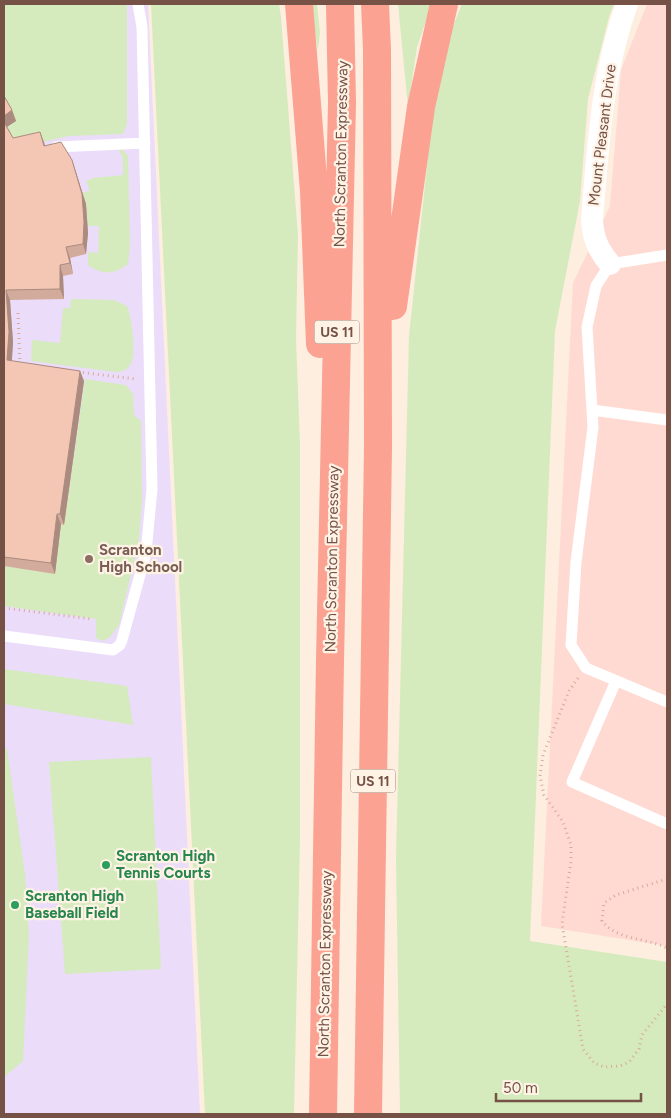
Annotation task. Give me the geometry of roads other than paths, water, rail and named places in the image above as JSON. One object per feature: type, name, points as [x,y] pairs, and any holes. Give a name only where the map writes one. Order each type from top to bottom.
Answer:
[{"type":"highway","points":[[299,4],[314,191],[330,660]]},
{"type":"highway","name":"North Scranton Expressway","points":[[323,1114],[330,660],[342,104],[340,4]]},
{"type":"highway","name":"US 11","points":[[368,1114],[378,447],[377,50],[375,4]]},
{"type":"highway","points":[[378,447],[403,221],[427,70],[444,4]]},
{"type":"street","name":"Mount Pleasant Drive","points":[[610,264],[600,252],[593,237],[592,220],[602,110],[614,39],[627,4]]},
{"type":"lane","points":[[4,636],[104,651],[113,650],[120,645],[146,553],[152,489],[142,28],[138,4]]},
{"type":"lane","points":[[56,146],[145,143]]},
{"type":"lane","points":[[667,256],[610,264],[596,286],[589,318],[592,410],[590,465],[576,562],[571,645],[586,668],[667,702]]},
{"type":"lane","points":[[592,410],[667,420]]},
{"type":"lane","points":[[616,681],[572,782],[667,824]]},
{"type":"place","name":"Scranton High School","points":[[89,559]]},
{"type":"place","name":"Scranton High Tennis Courts","points":[[106,865]]},
{"type":"place","name":"Scranton High Baseball Field","points":[[15,905]]}]
